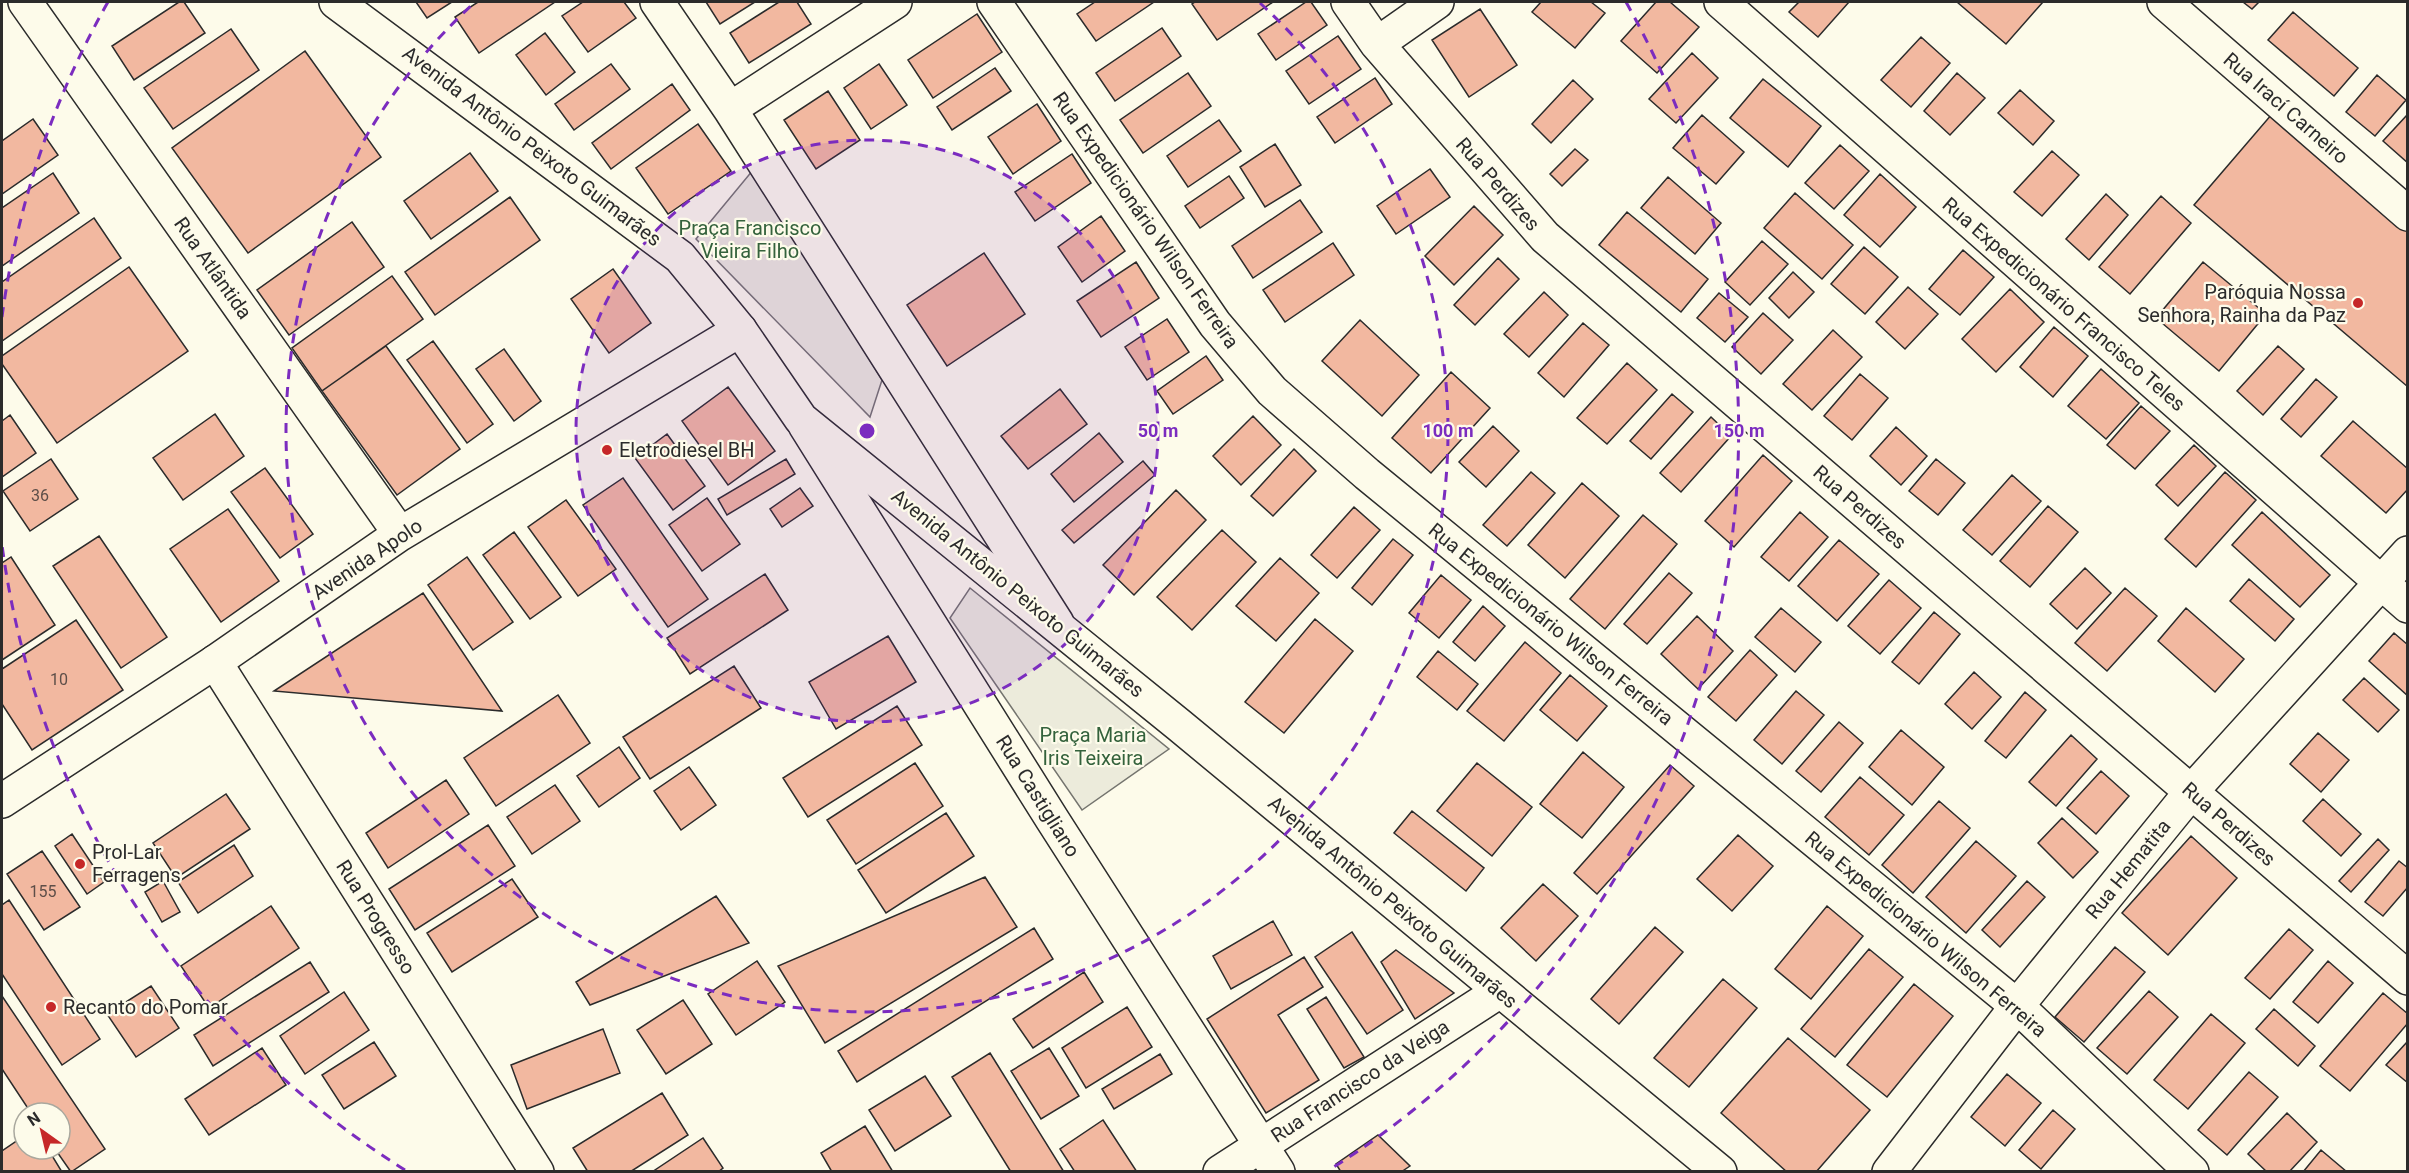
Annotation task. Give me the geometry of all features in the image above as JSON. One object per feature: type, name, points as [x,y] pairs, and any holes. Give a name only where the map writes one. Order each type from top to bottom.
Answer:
[{"type":"street","name":"Rua Atlântida","points":[[25,2],[400,534]]},
{"type":"street","name":"Avenida Antônio Peixoto Guimarães","points":[[336,2],[680,256],[740,330],[801,419],[1061,628],[1720,1172]]},
{"type":"street","points":[[657,2],[730,109],[1061,628]]},
{"type":"street","points":[[730,109],[896,2]]},
{"type":"street","name":"Rua Expedicionário Wilson Ferreira","points":[[994,2],[1215,324],[1272,392],[1367,474],[2017,1006],[2192,1172]]},
{"type":"street","name":"Rua Perdizes","points":[[1348,2],[1377,44],[1545,237],[2408,978]]},
{"type":"street","points":[[1377,44],[1437,2]]},
{"type":"street","name":"Rua Expedicionário Francisco Teles","points":[[1721,2],[2380,584],[2408,606]]},
{"type":"street","name":"Rua Irací Carneiro","points":[[2164,2],[2408,214]]},
{"type":"street","name":"Avenida Apolo","points":[[2,801],[215,662],[400,534],[740,330]]},
{"type":"street","name":"Rua Castigliano","points":[[801,419],[1052,819],[1270,1158]]},
{"type":"street","name":"Rua Hematita","points":[[1890,1172],[2017,1006],[2191,792],[2408,553]]},
{"type":"street","name":"Rua Progresso","points":[[215,662],[537,1172]]},
{"type":"street","name":"Rua Francisco da Veiga","points":[[1220,1172],[1270,1158],[1500,991]]},
{"type":"green space","name":"Praça Francisco Vieira Filho","points":[[753,170],[882,380],[870,417],[696,239]]},
{"type":"green space","name":"Praça Maria Iris Teixeira","points":[[970,588],[1169,749],[1082,810],[950,618]]},
{"type":"building","points":[[179,2],[184,2],[205,33],[134,80],[112,46]]},
{"type":"building","points":[[416,2],[452,2],[427,18]]},
{"type":"building","points":[[478,2],[555,2],[479,53],[455,17]]},
{"type":"building","points":[[583,2],[624,2],[636,18],[588,52],[562,16]]},
{"type":"building","points":[[706,2],[755,2],[720,24]]},
{"type":"building","points":[[779,2],[797,2],[811,24],[749,63],[730,33]]},
{"type":"building","points":[[1095,2],[1154,2],[1096,41],[1077,14]]},
{"type":"building","points":[[1195,2],[1273,2],[1217,40],[1192,4]]},
{"type":"building","points":[[1306,2],[1311,2],[1327,25],[1276,60],[1258,34]]},
{"type":"building","points":[[1541,2],[1591,2],[1605,13],[1575,48],[1532,12]]},
{"type":"building","points":[[1656,2],[1670,2],[1699,27],[1657,73],[1621,41]]},
{"type":"building","points":[[1799,2],[1849,2],[1818,37],[1789,12]]},
{"type":"building","points":[[1957,2],[2043,2],[2006,44]]},
{"type":"building","points":[[2243,2],[2259,2],[2252,9]]},
{"type":"building","points":[[1480,9],[1517,65],[1469,97],[1432,40]]},
{"type":"building","points":[[2293,12],[2358,68],[2334,96],[2268,40]]},
{"type":"building","points":[[977,14],[1002,52],[933,98],[908,60]]},
{"type":"building","points":[[1162,28],[1181,56],[1115,101],[1096,73]]},
{"type":"building","points":[[231,29],[259,70],[173,129],[144,88]]},
{"type":"building","points":[[545,33],[575,72],[546,95],[516,55]]},
{"type":"building","points":[[1338,36],[1361,69],[1309,104],[1286,71]]},
{"type":"building","points":[[1921,37],[1950,63],[1911,107],[1881,80]]},
{"type":"building","points":[[305,51],[381,157],[248,253],[172,148]]},
{"type":"building","points":[[1692,53],[1718,78],[1676,123],[1649,99]]},
{"type":"building","points":[[611,64],[630,89],[574,130],[555,104]]},
{"type":"building","points":[[879,64],[907,105],[871,129],[844,88]]},
{"type":"building","points":[[995,68],[1011,91],[952,130],[937,107]]},
{"type":"building","points":[[1188,73],[1211,106],[1143,153],[1120,120]]},
{"type":"building","points":[[1957,73],[1985,98],[1950,135],[1924,111]]},
{"type":"building","points":[[2377,75],[2406,100],[2375,136],[2346,112]]},
{"type":"building","points":[[1375,78],[1392,104],[1335,143],[1317,117]]},
{"type":"building","points":[[1763,79],[1821,126],[1788,167],[1730,118]]},
{"type":"building","points":[[1573,80],[1593,99],[1551,143],[1532,124]]},
{"type":"building","points":[[672,84],[690,110],[611,169],[592,143]]},
{"type":"building","points":[[2020,90],[2054,121],[2033,145],[1998,113]]},
{"type":"building","points":[[828,91],[860,140],[816,169],[784,120]]},
{"type":"building","points":[[1037,104],[1061,141],[1013,174],[988,137]]},
{"type":"building","name":"Paróquia Nossa Senhora, Rainha da Paz","points":[[2278,107],[2408,218],[2408,387],[2194,205]]},
{"type":"building","points":[[2408,114],[2408,163],[2383,141]]},
{"type":"building","points":[[1702,115],[1744,152],[1716,184],[1673,148]]},
{"type":"building","points":[[33,119],[58,155],[2,194],[2,141]]},
{"type":"building","points":[[1219,120],[1241,151],[1188,187],[1167,156]]},
{"type":"building","points":[[698,124],[731,171],[668,214],[636,168]]},
{"type":"building","points":[[1275,144],[1301,185],[1265,207],[1240,167]]},
{"type":"building","points":[[1840,145],[1869,171],[1834,209],[1805,183]]},
{"type":"building","points":[[1575,149],[1588,160],[1562,186],[1550,174]]},
{"type":"building","points":[[2052,151],[2079,175],[2042,216],[2014,192]]},
{"type":"building","points":[[470,153],[498,191],[431,239],[404,201]]},
{"type":"building","points":[[1072,154],[1091,183],[1035,221],[1015,192]]},
{"type":"building","points":[[1430,169],[1450,197],[1396,234],[1377,206]]},
{"type":"building","points":[[53,173],[79,213],[2,266],[2,208]]},
{"type":"building","points":[[1880,174],[1916,207],[1880,247],[1844,215]]},
{"type":"building","points":[[1229,176],[1244,198],[1200,228],[1185,206]]},
{"type":"building","points":[[1668,177],[1721,223],[1695,254],[1641,208]]},
{"type":"building","points":[[1795,193],[1853,245],[1822,279],[1764,228]]},
{"type":"building","points":[[2106,194],[2128,215],[2089,260],[2066,239]]},
{"type":"building","points":[[2161,196],[2191,223],[2130,294],[2099,267]]},
{"type":"building","points":[[510,197],[540,240],[435,315],[405,272]]},
{"type":"building","points":[[1300,200],[1322,232],[1253,278],[1232,246]]},
{"type":"building","points":[[1474,206],[1503,235],[1454,285],[1425,256]]},
{"type":"building","points":[[1627,212],[1708,279],[1681,312],[1599,245]]},
{"type":"building","points":[[1101,216],[1125,251],[1082,282],[1058,247]]},
{"type":"building","points":[[94,218],[121,258],[2,341],[2,282]]},
{"type":"building","points":[[352,222],[384,267],[289,335],[257,290]]},
{"type":"building","points":[[1762,241],[1788,264],[1750,305],[1725,282]]},
{"type":"building","points":[[1333,243],[1354,275],[1285,322],[1263,290]]},
{"type":"building","points":[[1864,247],[1898,277],[1865,314],[1831,284]]},
{"type":"building","points":[[1963,250],[1994,277],[1960,315],[1929,289]]},
{"type":"building","points":[[984,253],[1025,314],[947,366],[907,305]]},
{"type":"building","points":[[1498,258],[1519,279],[1475,325],[1454,305]]},
{"type":"building","points":[[1136,262],[1159,298],[1101,337],[1077,301]]},
{"type":"building","points":[[2203,262],[2266,314],[2219,371],[2156,318]]},
{"type":"building","points":[[129,267],[188,351],[57,443],[2,364],[2,356]]},
{"type":"building","points":[[613,269],[651,323],[609,353],[571,299]]},
{"type":"building","points":[[1793,272],[1814,292],[1789,318],[1769,298]]},
{"type":"building","points":[[392,276],[423,319],[322,391],[292,348]]},
{"type":"building","points":[[1908,287],[1938,314],[1905,349],[1876,322]]},
{"type":"building","points":[[2010,289],[2044,322],[1996,372],[1962,339]]},
{"type":"building","points":[[1544,292],[1568,315],[1529,357],[1504,334]]},
{"type":"building","points":[[1719,293],[1748,317],[1725,342],[1697,318]]},
{"type":"building","points":[[1763,313],[1793,340],[1761,374],[1732,347]]},
{"type":"building","points":[[1167,319],[1189,352],[1147,380],[1125,347]]},
{"type":"building","points":[[1360,320],[1419,375],[1382,416],[1322,361]]},
{"type":"building","points":[[1583,323],[1609,345],[1564,397],[1538,373]]},
{"type":"building","points":[[2054,327],[2088,356],[2053,397],[2020,367]]},
{"type":"building","points":[[1833,330],[1862,357],[1812,410],[1783,384]]},
{"type":"building","points":[[433,341],[493,424],[467,443],[407,360]]},
{"type":"building","points":[[386,346],[460,449],[397,495],[322,391]]},
{"type":"building","points":[[2278,346],[2304,369],[2263,415],[2237,391]]},
{"type":"building","points":[[504,349],[541,401],[514,421],[476,369]]},
{"type":"building","points":[[1206,356],[1223,380],[1173,414],[1157,391]]},
{"type":"building","points":[[1627,363],[1657,390],[1607,444],[1577,418]]},
{"type":"building","points":[[2101,369],[2139,403],[2106,439],[2068,406]]},
{"type":"building","points":[[1451,372],[1490,408],[1431,473],[1392,438]]},
{"type":"building","points":[[1860,374],[1888,398],[1852,440],[1824,416]]},
{"type":"building","points":[[2316,379],[2337,397],[2301,437],[2281,419]]},
{"type":"building","points":[[728,387],[775,451],[728,485],[682,421]]},
{"type":"building","points":[[1060,389],[1087,424],[1028,469],[1001,436]]},
{"type":"building","points":[[1672,394],[1693,412],[1651,459],[1630,441]]},
{"type":"building","points":[[2141,406],[2170,431],[2135,469],[2107,445]]},
{"type":"building","points":[[215,414],[244,456],[183,500],[153,458]]},
{"type":"building","points":[[10,415],[36,453],[2,477],[2,421]]},
{"type":"building","points":[[1253,416],[1281,445],[1241,485],[1213,456]]},
{"type":"building","points":[[1711,417],[1731,436],[1681,492],[1660,473]]},
{"type":"building","points":[[2353,421],[2408,469],[2408,489],[2386,513],[2321,456]]},
{"type":"building","points":[[1493,426],[1519,451],[1486,487],[1459,462]]},
{"type":"building","points":[[1896,427],[1927,456],[1901,485],[1870,456]]},
{"type":"building","points":[[1099,433],[1123,462],[1074,502],[1051,474]]},
{"type":"building","points":[[667,434],[705,486],[673,510],[635,458]]},
{"type":"building","points":[[2194,445],[2216,466],[2178,506],[2156,485]]},
{"type":"building","points":[[1294,449],[1316,471],[1273,516],[1251,496]]},
{"type":"building","points":[[1763,455],[1792,481],[1734,547],[1705,521]]},
{"type":"building","points":[[51,459],[78,499],[30,531],[3,491]]},
{"type":"building","points":[[786,459],[795,474],[727,515],[718,499]]},
{"type":"building","points":[[1936,459],[1965,483],[1938,515],[1909,491]]},
{"type":"building","points":[[1143,461],[1155,475],[1074,543],[1062,530]]},
{"type":"building","points":[[265,468],[313,534],[280,558],[231,492]]},
{"type":"building","points":[[1531,472],[1555,493],[1507,546],[1483,525]]},
{"type":"building","points":[[2225,472],[2256,500],[2196,567],[2165,539]]},
{"type":"building","points":[[2012,475],[2041,501],[1992,555],[1963,530]]},
{"type":"building","points":[[623,478],[708,599],[668,627],[583,505]]},
{"type":"building","points":[[1582,483],[1619,516],[1565,578],[1528,545]]},
{"type":"building","points":[[800,488],[813,506],[782,527],[770,509]]},
{"type":"building","points":[[1176,490],[1206,520],[1134,595],[1103,565]]},
{"type":"building","points":[[707,498],[740,544],[702,571],[669,525]]},
{"type":"building","points":[[566,500],[616,569],[578,596],[528,527]]},
{"type":"building","points":[[2048,506],[2078,532],[2030,587],[2000,561]]},
{"type":"building","points":[[1354,507],[1380,530],[1337,578],[1311,555]]},
{"type":"building","points":[[228,509],[279,581],[221,622],[170,549]]},
{"type":"building","points":[[1800,512],[1828,537],[1789,581],[1761,557]]},
{"type":"building","points":[[2262,512],[2330,575],[2300,607],[2232,545]]},
{"type":"building","points":[[1643,515],[1677,544],[1605,629],[1570,599]]},
{"type":"building","points":[[1222,530],[1256,562],[1192,630],[1157,597]]},
{"type":"building","points":[[514,532],[561,597],[530,619],[483,555]]},
{"type":"building","points":[[99,536],[167,637],[121,668],[53,566]]},
{"type":"building","points":[[1393,539],[1413,555],[1372,605],[1352,588]]},
{"type":"building","points":[[1839,540],[1879,574],[1837,621],[1798,586]]},
{"type":"building","points":[[11,557],[55,625],[2,660],[2,563]]},
{"type":"building","points":[[467,557],[513,622],[473,650],[428,585]]},
{"type":"building","points":[[1280,558],[1319,593],[1276,641],[1236,606]]},
{"type":"building","points":[[2085,568],[2111,593],[2077,629],[2050,604]]},
{"type":"building","points":[[1669,573],[1692,593],[1647,644],[1624,624]]},
{"type":"building","points":[[765,574],[788,610],[690,674],[667,638]]},
{"type":"building","points":[[1441,575],[1471,600],[1439,638],[1409,613]]},
{"type":"building","points":[[2249,579],[2294,619],[2275,641],[2230,601]]},
{"type":"building","points":[[1889,580],[1921,608],[1880,654],[1848,626]]},
{"type":"building","points":[[2125,588],[2157,616],[2107,671],[2075,643]]},
{"type":"building","points":[[423,593],[502,711],[274,691]]},
{"type":"building","points":[[1483,606],[1505,626],[1475,661],[1453,642]]},
{"type":"building","points":[[1781,608],[1821,642],[1795,672],[1755,637]]},
{"type":"building","points":[[2186,608],[2244,659],[2215,692],[2158,641]]},
{"type":"building","points":[[1934,612],[1960,634],[1919,684],[1892,662]]},
{"type":"building","points":[[1697,616],[1733,651],[1698,689],[1661,654]]},
{"type":"building","points":[[1315,619],[1353,651],[1284,733],[1245,702]]},
{"type":"building","points":[[76,620],[123,690],[32,750],[2,704],[2,669]]},
{"type":"building","points":[[2394,633],[2408,645],[2408,696],[2369,661]]},
{"type":"building","points":[[888,636],[916,682],[836,729],[809,682]]},
{"type":"building","points":[[1525,642],[1561,673],[1504,741],[1467,711]]},
{"type":"building","points":[[1750,650],[1777,675],[1736,721],[1708,697]]},
{"type":"building","points":[[1438,651],[1478,684],[1457,710],[1417,677]]},
{"type":"building","points":[[734,666],[761,708],[650,779],[623,737]]},
{"type":"building","points":[[1974,672],[2001,697],[1972,729],[1945,704]]},
{"type":"building","points":[[1570,675],[1607,706],[1577,741],[1540,710]]},
{"type":"building","points":[[2364,678],[2399,710],[2378,732],[2343,700]]},
{"type":"building","points":[[1796,691],[1824,715],[1782,764],[1754,740]]},
{"type":"building","points":[[2025,692],[2046,710],[2006,758],[1985,741]]},
{"type":"building","points":[[558,695],[590,743],[496,806],[464,758]]},
{"type":"building","points":[[897,706],[922,745],[808,817],[783,778]]},
{"type":"building","points":[[1839,722],[1863,743],[1821,792],[1796,771]]},
{"type":"building","points":[[1901,730],[1944,767],[1912,805],[1869,767]]},
{"type":"building","points":[[2318,733],[2349,760],[2321,792],[2290,764]]},
{"type":"building","points":[[2071,735],[2097,759],[2056,806],[2029,782]]},
{"type":"building","points":[[619,747],[640,778],[599,807],[577,776]]},
{"type":"building","points":[[1583,752],[1624,787],[1582,838],[1540,804]]},
{"type":"building","points":[[915,763],[943,806],[856,864],[827,820]]},
{"type":"building","points":[[1477,763],[1532,807],[1492,856],[1437,811]]},
{"type":"building","points":[[1670,765],[1694,786],[1597,894],[1574,873]]},
{"type":"building","points":[[689,767],[716,805],[681,830],[654,791]]},
{"type":"building","points":[[2101,771],[2129,796],[2096,834],[2067,808]]},
{"type":"building","points":[[1860,777],[1904,815],[1869,855],[1825,817]]},
{"type":"building","points":[[446,780],[469,814],[388,868],[366,833]]},
{"type":"building","points":[[555,785],[580,821],[532,854],[507,817]]},
{"type":"building","points":[[226,794],[250,829],[176,878],[153,843]]},
{"type":"building","points":[[2323,799],[2361,834],[2341,856],[2303,821]]},
{"type":"building","points":[[1939,801],[1970,828],[1913,893],[1882,865]]},
{"type":"building","points":[[1412,811],[1484,868],[1466,891],[1394,833]]},
{"type":"building","points":[[946,813],[974,856],[886,913],[858,870]]},
{"type":"building","points":[[2062,818],[2098,852],[2073,878],[2038,843]]},
{"type":"building","points":[[488,825],[515,866],[415,930],[389,889]]},
{"type":"building","name":"Prol-Lar Ferragens","points":[[72,834],[104,882],[87,894],[55,846]]},
{"type":"building","points":[[1738,835],[1773,866],[1732,911],[1697,879]]},
{"type":"building","points":[[2191,836],[2237,878],[2168,955],[2122,913]]},
{"type":"building","points":[[2378,839],[2389,850],[2351,892],[2339,881]]},
{"type":"building","points":[[1976,841],[2016,876],[1966,933],[1926,897]]},
{"type":"building","points":[[234,845],[253,876],[198,913],[178,882]]},
{"type":"building","points":[[42,851],[80,907],[44,930],[7,874]]},
{"type":"building","points":[[2399,861],[2408,868],[2408,887],[2383,916],[2365,902]]},
{"type":"building","points":[[985,877],[1017,927],[825,1043],[778,966]]},
{"type":"building","points":[[512,879],[538,917],[452,972],[427,933]]},
{"type":"building","points":[[163,881],[180,912],[162,922],[145,892]]},
{"type":"building","points":[[2027,881],[2045,897],[2000,947],[1982,930]]},
{"type":"building","points":[[1543,884],[1578,916],[1536,961],[1501,928]]},
{"type":"building","points":[[716,896],[749,943],[590,1005],[576,982]]},
{"type":"building","name":"Recanto do Pomar","points":[[9,900],[100,1039],[62,1065],[2,974],[2,905]]},
{"type":"building","points":[[271,906],[299,948],[209,1008],[181,966]]},
{"type":"building","points":[[1827,906],[1863,936],[1811,999],[1775,969]]},
{"type":"building","points":[[1273,921],[1292,955],[1231,989],[1213,956]]},
{"type":"building","points":[[1655,927],[1683,952],[1619,1024],[1591,999]]},
{"type":"building","points":[[1034,928],[1053,959],[857,1082],[838,1051]]},
{"type":"building","points":[[2289,929],[2313,950],[2270,999],[2245,978]]},
{"type":"building","points":[[1352,932],[1403,1010],[1367,1034],[1315,957]]},
{"type":"building","points":[[2115,947],[2145,972],[2084,1042],[2055,1017]]},
{"type":"building","points":[[1869,949],[1903,977],[1835,1057],[1801,1029]]},
{"type":"building","points":[[1396,950],[1454,993],[1415,1019],[1381,962]]},
{"type":"building","points":[[1304,957],[1323,987],[1278,1015],[1319,1080],[1266,1113],[1207,1019]]},
{"type":"building","points":[[757,961],[785,1002],[736,1035],[708,994]]},
{"type":"building","points":[[2328,961],[2353,983],[2318,1023],[2293,1002]]},
{"type":"building","points":[[310,962],[329,992],[213,1066],[194,1035]]},
{"type":"building","points":[[1084,972],[1103,1002],[1033,1048],[1013,1019]]},
{"type":"building","points":[[1723,979],[1757,1008],[1689,1087],[1654,1058]]},
{"type":"building","points":[[1914,984],[1953,1016],[1887,1097],[1847,1065]]},
{"type":"building","points":[[151,986],[179,1028],[136,1057],[107,1014]]},
{"type":"building","points":[[2149,991],[2178,1017],[2127,1074],[2097,1048]]},
{"type":"building","points":[[344,992],[369,1030],[305,1074],[280,1036]]},
{"type":"building","points":[[2383,993],[2408,1014],[2408,1023],[2350,1091],[2320,1066]]},
{"type":"building","points":[[2,996],[105,1149],[71,1172],[63,1161],[72,1161],[72,1101],[23,1101],[2,1069]]},
{"type":"building","points":[[1326,997],[1364,1057],[1344,1068],[1307,1009]]},
{"type":"building","points":[[683,1000],[712,1044],[666,1074],[637,1030]]},
{"type":"building","points":[[1127,1007],[1152,1047],[1086,1088],[1062,1048]]},
{"type":"building","points":[[2274,1009],[2315,1046],[2298,1066],[2256,1029]]},
{"type":"building","points":[[2211,1014],[2245,1043],[2188,1109],[2154,1080]]},
{"type":"building","points":[[603,1029],[620,1073],[527,1109],[511,1065]]},
{"type":"building","points":[[1788,1038],[1870,1110],[1816,1172],[1787,1172],[1721,1113]]},
{"type":"building","points":[[2408,1041],[2408,1083],[2386,1065]]},
{"type":"building","points":[[374,1042],[396,1076],[344,1109],[322,1075]]},
{"type":"building","points":[[262,1048],[286,1085],[209,1135],[185,1099]]},
{"type":"building","points":[[1049,1048],[1079,1096],[1041,1119],[1011,1071]]},
{"type":"building","points":[[990,1053],[1064,1172],[1011,1172],[952,1077]]},
{"type":"building","points":[[1160,1054],[1172,1074],[1114,1109],[1102,1089]]},
{"type":"building","points":[[2249,1072],[2278,1097],[2227,1155],[2198,1130]]},
{"type":"building","points":[[2007,1074],[2041,1103],[2005,1146],[1971,1117]]},
{"type":"building","points":[[925,1076],[951,1116],[895,1151],[869,1110]]},
{"type":"building","points":[[662,1093],[688,1135],[630,1172],[588,1172],[573,1148]]},
{"type":"building","points":[[2053,1110],[2075,1129],[2041,1169],[2019,1150]]},
{"type":"building","points":[[2287,1113],[2317,1142],[2289,1172],[2267,1172],[2248,1154]]},
{"type":"building","points":[[1103,1120],[1137,1172],[1075,1172],[1060,1149]]},
{"type":"building","points":[[865,1126],[893,1172],[832,1172],[821,1153]]},
{"type":"building","points":[[1378,1135],[1410,1166],[1401,1172],[1341,1172],[1336,1164]]},
{"type":"building","points":[[703,1138],[723,1168],[718,1172],[652,1172]]},
{"type":"building","points":[[12,1144],[12,1161],[55,1161],[62,1172],[2,1172],[2,1151]]},
{"type":"building","points":[[2321,1150],[2347,1172],[2303,1172]]},
{"type":"place","name":"Paróquia Nossa Senhora, Rainha da Paz","points":[[2358,303]]},
{"type":"place","name":"Eletrodiesel BH","points":[[607,450]]},
{"type":"place","name":"Prol-Lar Ferragens","points":[[80,864]]},
{"type":"place","name":"Recanto do Pomar","points":[[51,1007]]}]
